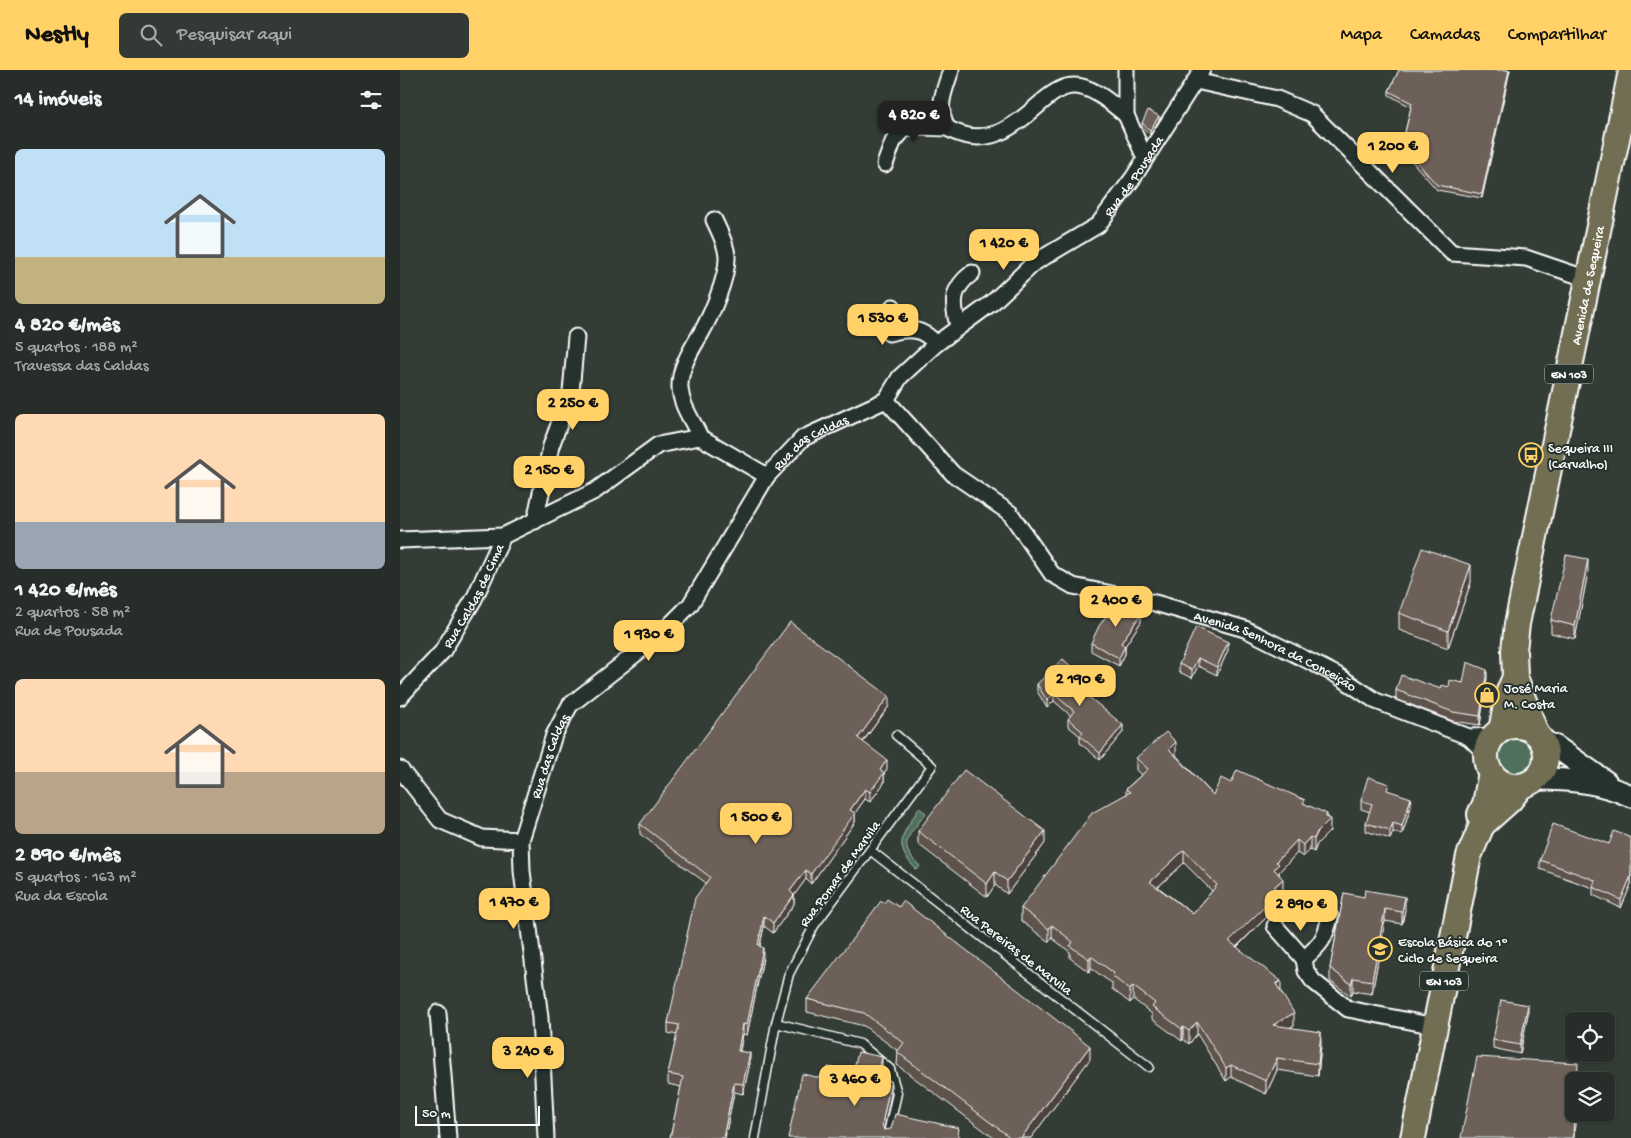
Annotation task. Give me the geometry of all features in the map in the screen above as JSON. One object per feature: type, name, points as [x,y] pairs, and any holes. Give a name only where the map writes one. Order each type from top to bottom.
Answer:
[{"type":"main road","name":"Avenida de Sequeira","points":[[1539,737],[1516,678],[1514,650],[1517,624],[1631,71]]},
{"type":"main road","name":"Avenida de Sequeira","points":[[1493,748],[1509,691],[1516,678]]},
{"type":"main road","points":[[1529,782],[1502,783],[1493,748],[1519,726],[1539,737]]},
{"type":"main road","name":"EN 103","points":[[1413,1138],[1469,856],[1482,826],[1543,770],[1547,758],[1539,737]]},
{"type":"main road","name":"EN 103","points":[[1482,826],[1480,814],[1485,804],[1493,748]]},
{"type":"street","points":[[947,128],[940,115],[942,96],[951,70]]},
{"type":"street","points":[[1126,70],[1126,116],[1145,158]]},
{"type":"street","points":[[1199,76],[1278,99],[1312,114],[1452,253],[1526,258],[1588,279]]},
{"type":"street","name":"Rua de Pousada","points":[[886,400],[900,377],[958,326],[993,302],[1034,263],[1098,225],[1199,76]]},
{"type":"street","points":[[885,164],[893,142],[904,129],[920,127],[947,128],[972,139],[989,137],[1010,126],[1054,92],[1072,86],[1092,90],[1126,116]]},
{"type":"street","points":[[714,220],[722,236],[727,256],[712,308],[683,367],[679,386],[686,411],[700,437],[767,476]]},
{"type":"street","points":[[958,326],[955,290],[961,281],[972,273]]},
{"type":"street","points":[[893,307],[889,332],[911,328],[925,334],[936,344]]},
{"type":"street","points":[[535,521],[551,446],[571,392],[576,338]]},
{"type":"street","name":"Rua das Caldas","points":[[546,1138],[540,1018],[522,871],[521,840],[554,735],[570,705],[661,634],[690,605],[767,476],[803,438],[886,400]]},
{"type":"street","name":"Avenida Senhora da Conceição","points":[[886,400],[953,474],[1010,513],[1052,574],[1063,582],[1073,586],[1155,603],[1245,629],[1337,675],[1376,701],[1469,736],[1493,748]]},
{"type":"street","name":"Rua Caldas de Cima","points":[[403,689],[442,652],[474,599],[504,536],[595,491],[658,445],[700,437]]},
{"type":"street","points":[[400,540],[504,536]]},
{"type":"street","points":[[1539,737],[1603,779],[1609,786]]},
{"type":"street","points":[[400,769],[440,820],[482,838],[521,840]]},
{"type":"street","points":[[1529,782],[1575,780],[1609,786],[1631,796]]},
{"type":"street","points":[[1304,959],[1319,946],[1325,937],[1330,917]]},
{"type":"street","points":[[1275,926],[1304,959],[1306,971],[1313,981],[1348,1009],[1435,1026]]},
{"type":"street","points":[[438,1013],[448,1138]]},
{"type":"lane","name":"Rua Pomar de Marvila","points":[[755,1138],[776,1023],[789,974],[814,926],[932,766],[896,735]]},
{"type":"lane","name":"Rua Pereiras de Marvila","points":[[870,850],[1150,1067]]},
{"type":"lane","points":[[776,1023],[860,1044],[890,1069],[897,1093],[888,1138]]},
{"type":"green space","points":[[1521,737],[1528,740],[1534,746],[1537,757],[1536,765],[1528,774],[1521,777],[1513,777],[1506,774],[1498,765],[1497,753],[1500,746],[1509,738]]},
{"type":"green space","points":[[919,808],[926,813],[910,834],[907,845],[908,852],[920,866],[917,870],[904,853],[902,839],[904,832]]},
{"type":"building","points":[[1399,70],[1509,70],[1482,194],[1437,185],[1402,145],[1412,103],[1389,91]]},
{"type":"building","points":[[1148,110],[1159,116],[1150,130],[1142,123]]},
{"type":"building","points":[[1422,548],[1471,565],[1448,631],[1399,613]]},
{"type":"building","points":[[1566,555],[1588,559],[1575,626],[1551,620]]},
{"type":"building","points":[[1119,598],[1141,614],[1121,643],[1125,646],[1119,658],[1091,643],[1099,626]]},
{"type":"building","points":[[790,622],[889,696],[858,738],[887,760],[880,770],[884,773],[870,792],[865,789],[850,810],[855,813],[811,874],[806,870],[790,891],[794,895],[773,923],[764,916],[758,945],[763,948],[747,1025],[743,1024],[738,1051],[750,1053],[743,1084],[734,1083],[723,1138],[670,1138],[683,1077],[668,1074],[679,1025],[668,1023],[695,898],[710,877],[640,824]]},
{"type":"building","points":[[1196,627],[1228,642],[1217,667],[1198,658],[1192,670],[1179,664]]},
{"type":"building","points":[[1063,659],[1075,670],[1067,679],[1123,725],[1100,753],[1080,736],[1083,732],[1068,719],[1074,711],[1054,694],[1047,701],[1037,684]]},
{"type":"building","points":[[1467,662],[1487,670],[1480,716],[1453,712],[1396,690],[1401,675],[1441,689],[1442,685],[1449,687],[1450,680],[1463,683]]},
{"type":"building","points":[[1166,732],[1176,742],[1169,749],[1213,795],[1221,778],[1231,783],[1237,770],[1305,800],[1303,803],[1327,814],[1325,817],[1330,819],[1317,832],[1314,839],[1310,837],[1303,845],[1297,840],[1276,862],[1279,864],[1274,869],[1283,879],[1274,887],[1279,893],[1229,941],[1281,981],[1276,984],[1294,1013],[1273,1025],[1321,1032],[1318,1064],[1277,1058],[1266,1081],[1231,1065],[1226,1068],[1197,1022],[1189,1031],[1183,1027],[1182,1029],[1152,1007],[1155,1003],[1133,986],[1130,990],[1112,976],[1114,973],[1091,956],[1089,959],[1070,946],[1073,942],[1052,925],[1049,929],[1021,908],[1092,813],[1130,792],[1126,789],[1148,769],[1136,758]],"holes":[[[1184,850],[1217,885],[1193,914],[1150,882]]]},
{"type":"building","points":[[964,770],[1045,831],[1007,881],[995,872],[987,884],[918,831]]},
{"type":"building","points":[[1368,777],[1389,784],[1387,790],[1411,798],[1402,826],[1393,823],[1390,830],[1366,823],[1372,804],[1361,800]]},
{"type":"building","points":[[1553,824],[1609,844],[1614,831],[1631,838],[1631,876],[1621,900],[1593,887],[1595,880],[1540,860]]},
{"type":"building","points":[[1365,890],[1405,897],[1402,912],[1385,909],[1372,981],[1353,978],[1351,984],[1330,968],[1344,893],[1364,897]]},
{"type":"building","points":[[887,899],[899,907],[903,901],[1090,1046],[1021,1138],[1011,1138],[897,1052],[904,1043],[864,1013],[807,999],[881,901],[884,903]]},
{"type":"building","points":[[1501,1000],[1528,1005],[1520,1045],[1493,1040]]},
{"type":"building","points":[[858,1052],[882,1057],[878,1078],[891,1081],[882,1124],[884,1130],[891,1129],[895,1114],[959,1128],[958,1135],[962,1138],[788,1138],[802,1074],[826,1079],[828,1067],[853,1072]]},
{"type":"building","points":[[1477,1057],[1578,1063],[1578,1072],[1565,1072],[1565,1122],[1574,1122],[1573,1138],[1461,1138]]},
{"type":"place","name":"Sequeira III (Carvalho)","points":[[1531,455]]},
{"type":"place","name":"José Maria M. Costa","points":[[1487,695]]},
{"type":"place","name":"Escola Básica do 1º Ciclo de Sequeira","points":[[1380,949]]}]
